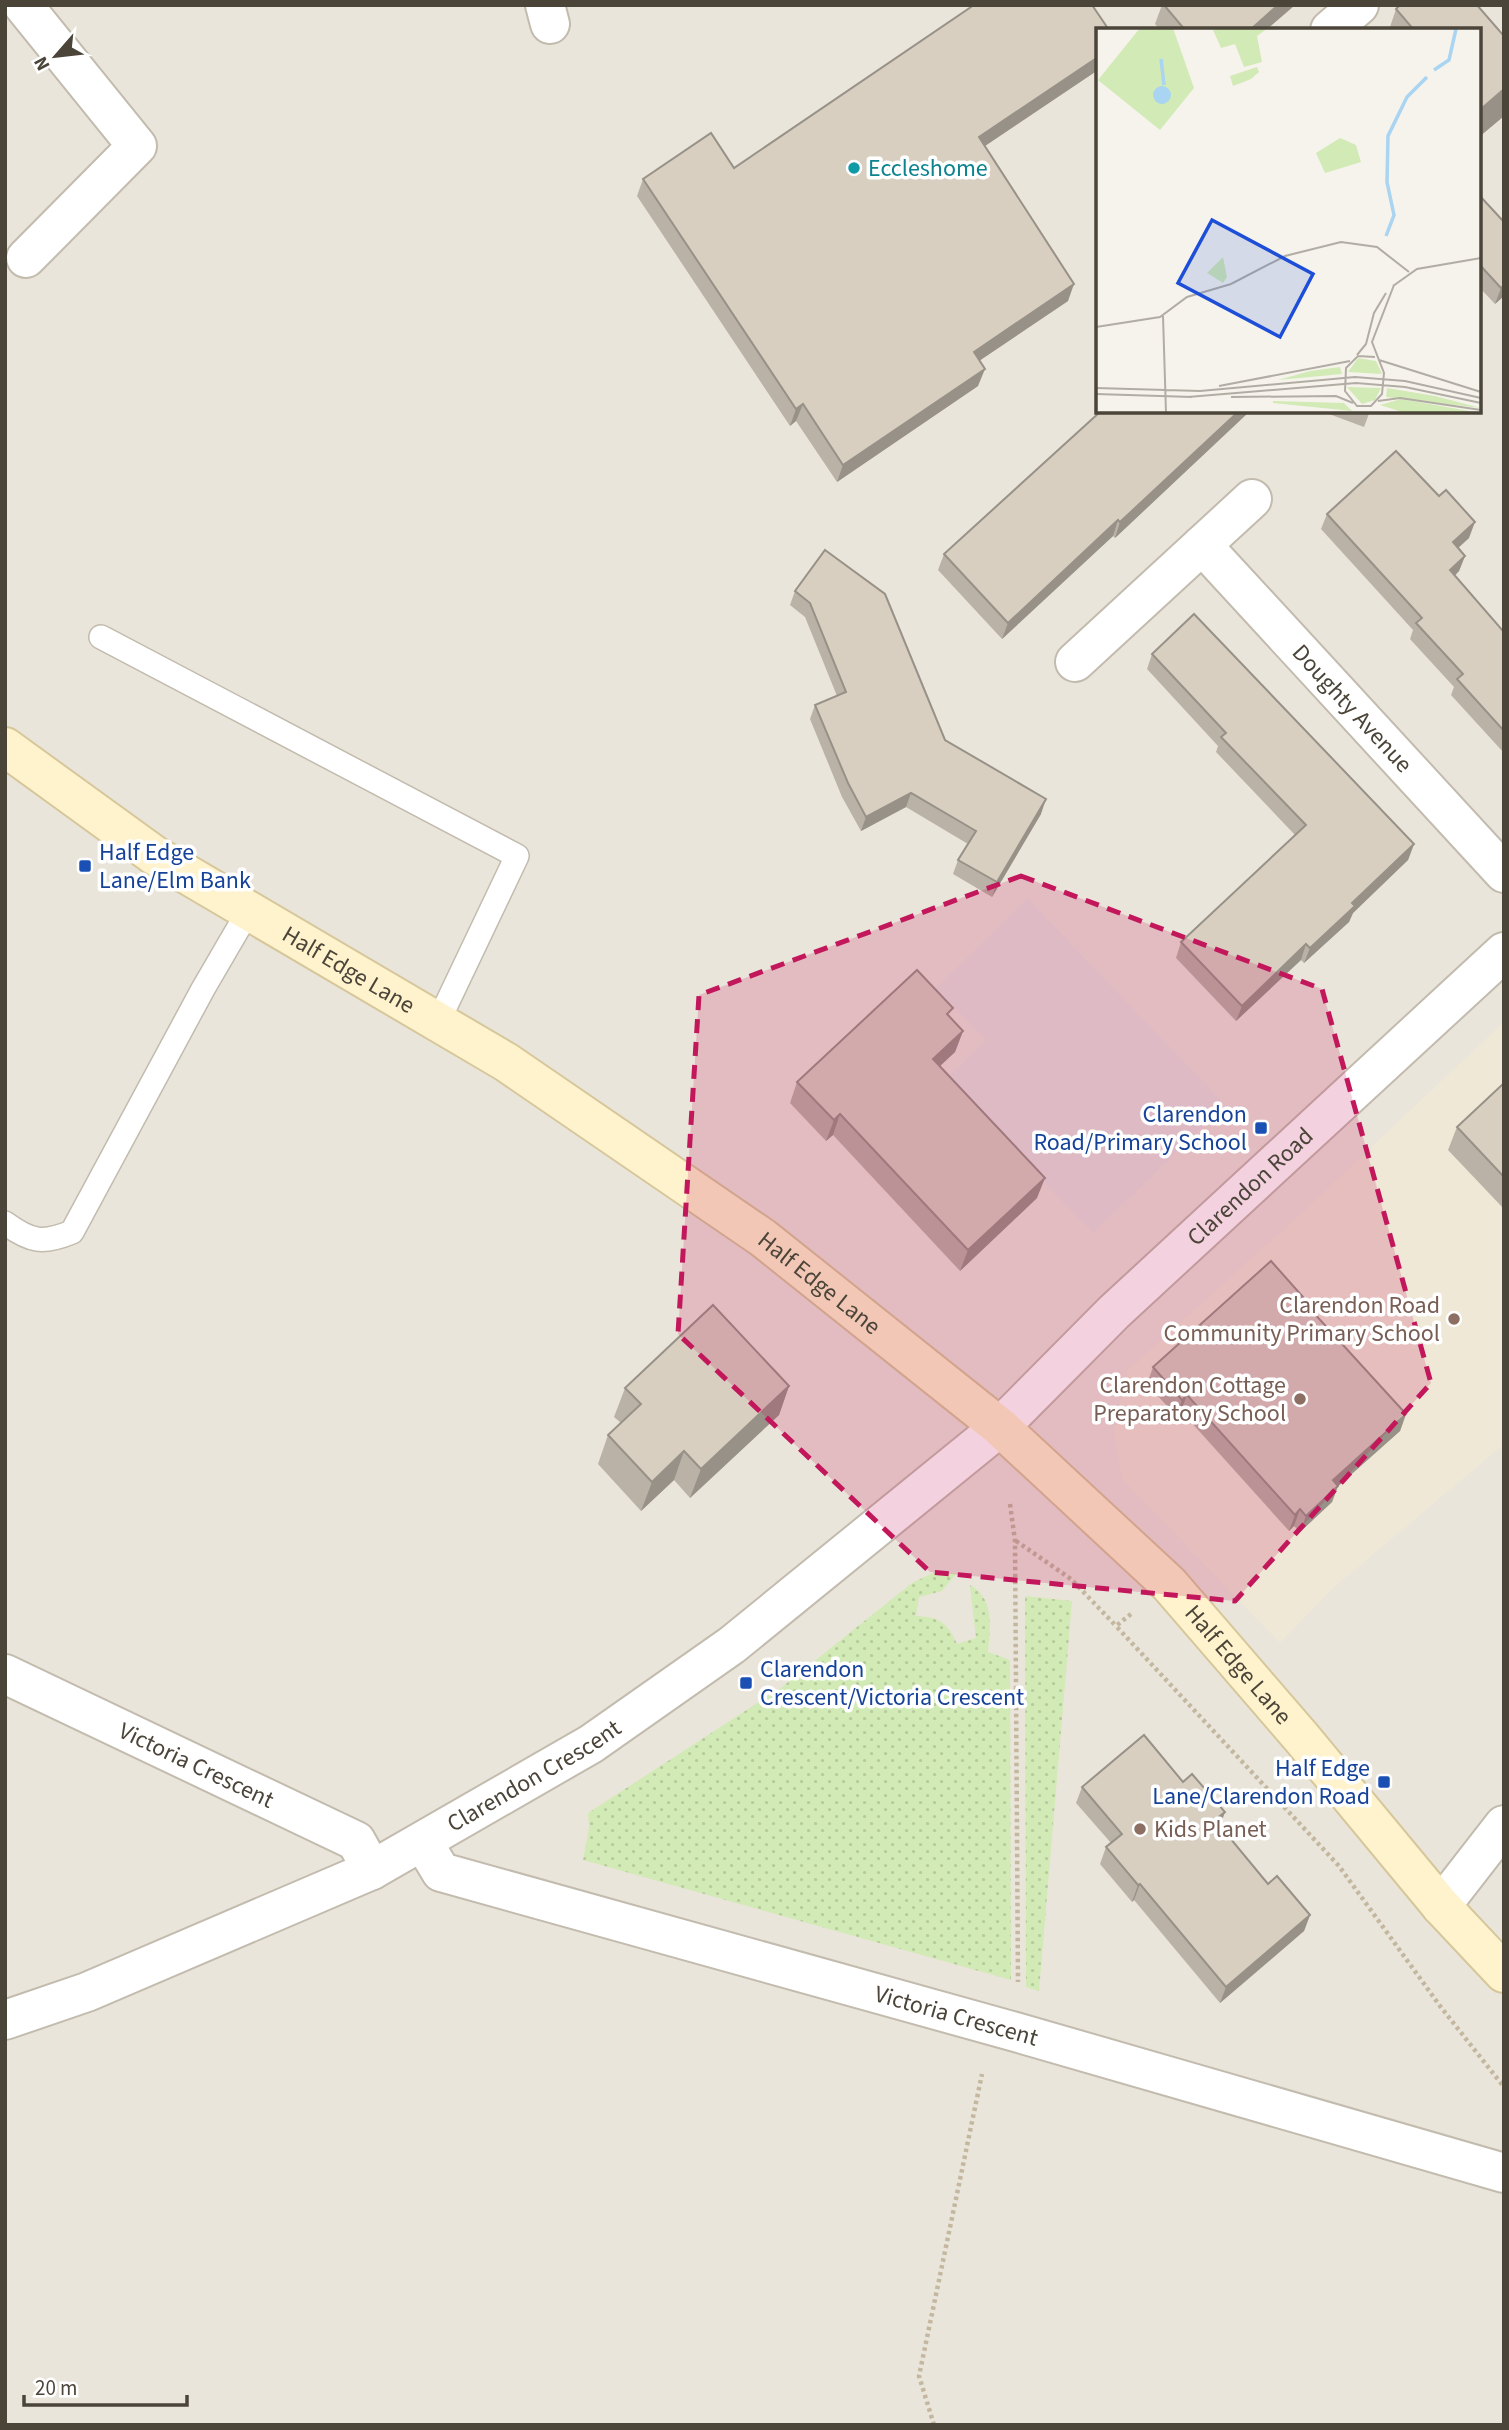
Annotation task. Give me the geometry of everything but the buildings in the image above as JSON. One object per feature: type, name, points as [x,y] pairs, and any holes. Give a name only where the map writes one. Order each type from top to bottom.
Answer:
[{"type":"main road","name":"Half Edge Lane","points":[[5,747],[154,855],[506,1062],[763,1238],[1000,1427],[1169,1584],[1301,1737],[1441,1906],[1504,1973]]},
{"type":"street","points":[[23,5],[136,146],[26,258]]},
{"type":"street","points":[[1332,28],[1359,5]]},
{"type":"street","points":[[1075,662],[1252,499]]},
{"type":"street","name":"Doughty Avenue","points":[[1202,545],[1504,873]]},
{"type":"street","name":"Clarendon Road","points":[[1000,1427],[1114,1312],[1504,952]]},
{"type":"street","name":"Clarendon Crescent","points":[[5,2020],[87,1992],[372,1870],[591,1744],[732,1645],[1000,1427]]},
{"type":"street","name":"Victoria Crescent","points":[[5,1674],[356,1841],[372,1870]]},
{"type":"street","points":[[1441,1906],[1504,1825]]},
{"type":"street","name":"Victoria Crescent","points":[[423,1842],[441,1872],[1504,2173]]},
{"type":"lane","points":[[101,637],[517,856],[438,1022]]},
{"type":"lane","points":[[5,1223],[37,1241],[55,1239],[72,1232],[248,910]]},
{"type":"path","points":[[934,2425],[919,2376],[1005,2030],[1015,1541],[1010,1503]]},
{"type":"path","points":[[1015,1541],[1071,1579],[1339,1866],[1440,2006],[1504,2087]]},
{"type":"path","points":[[1116,1626],[1169,1584]]},
{"type":"highlighted area","points":[[1021,876],[1322,989],[1431,1383],[1235,1601],[930,1572],[678,1334],[699,995]]},
{"type":"shaded area","points":[[5,5],[1504,5],[1504,2425],[5,2425]]},
{"type":"shaded area","points":[[1028,899],[1225,1105],[1093,1233],[945,1080],[986,1040],[936,988]]},
{"type":"shaded area","name":"Clarendon Cottage Preparatory School","points":[[1504,1022],[1504,1444],[1333,1588],[1280,1643],[1122,1479],[1114,1431],[1127,1371],[1305,1210]]},
{"type":"green space","points":[[937,1571],[956,1574],[942,1591],[919,1597],[916,1616],[942,1623],[957,1644],[976,1638],[970,1585],[984,1598],[987,1606],[990,1624],[988,1652],[1010,1660],[1011,1980],[583,1860],[589,1828],[588,1813],[782,1687],[912,1583]]},
{"type":"green space","points":[[1025,1596],[1072,1601],[1039,1991],[1026,1987]]},
{"type":"place","name":"Eccleshome","points":[[854,168]]},
{"type":"place","name":"Half Edge Lane/Elm Bank","points":[[85,866]]},
{"type":"place","name":"Clarendon Road/Primary School","points":[[1261,1128]]},
{"type":"place","name":"Clarendon Road Community Primary School","points":[[1454,1319]]},
{"type":"place","name":"Clarendon Cottage Preparatory School","points":[[1300,1399]]},
{"type":"place","name":"Clarendon Crescent/Victoria Crescent","points":[[746,1683]]},
{"type":"place","name":"Half Edge Lane/Clarendon Road","points":[[1384,1782]]},
{"type":"place","name":"Kids Planet","points":[[1140,1829]]}]
